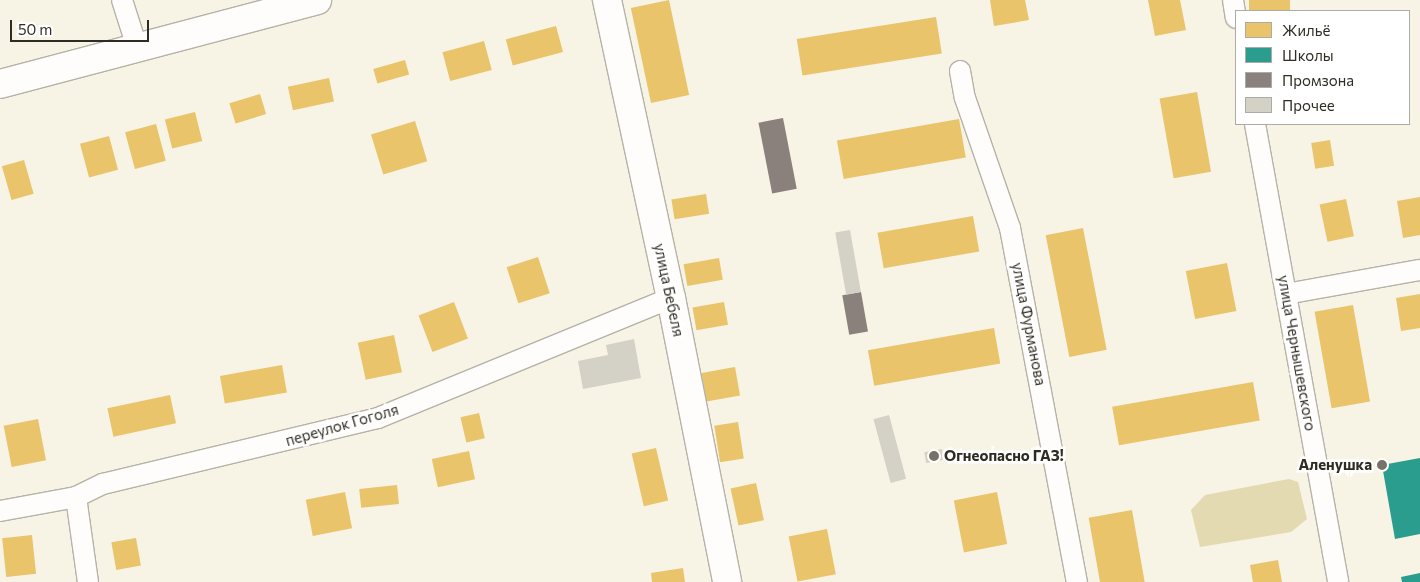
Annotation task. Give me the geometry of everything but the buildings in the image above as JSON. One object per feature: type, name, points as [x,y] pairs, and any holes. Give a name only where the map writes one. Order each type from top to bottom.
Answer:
[{"type":"street","points":[[122,0],[136,47]]},
{"type":"street","points":[[0,84],[317,0]]},
{"type":"street","name":"улица Бебеля","points":[[607,0],[671,298],[727,582]]},
{"type":"street","name":"улица Фурманова","points":[[960,71],[965,98],[1010,228],[1077,582]]},
{"type":"street","name":"улица Чернышевского","points":[[1255,125],[1338,582]]},
{"type":"street","points":[[1286,294],[1420,270]]},
{"type":"street","name":"переулок Гоголя","points":[[0,511],[76,497],[103,484],[378,418],[671,298]]},
{"type":"street","points":[[76,497],[88,582]]},
{"type":"shaded area","points":[[1289,479],[1298,482],[1307,519],[1291,532],[1200,547],[1191,510],[1205,495]]},
{"type":"place","name":"Огнеопасно ГАЗ!","points":[[934,456]]},
{"type":"place","name":"Аленушка","points":[[1382,465]]}]
